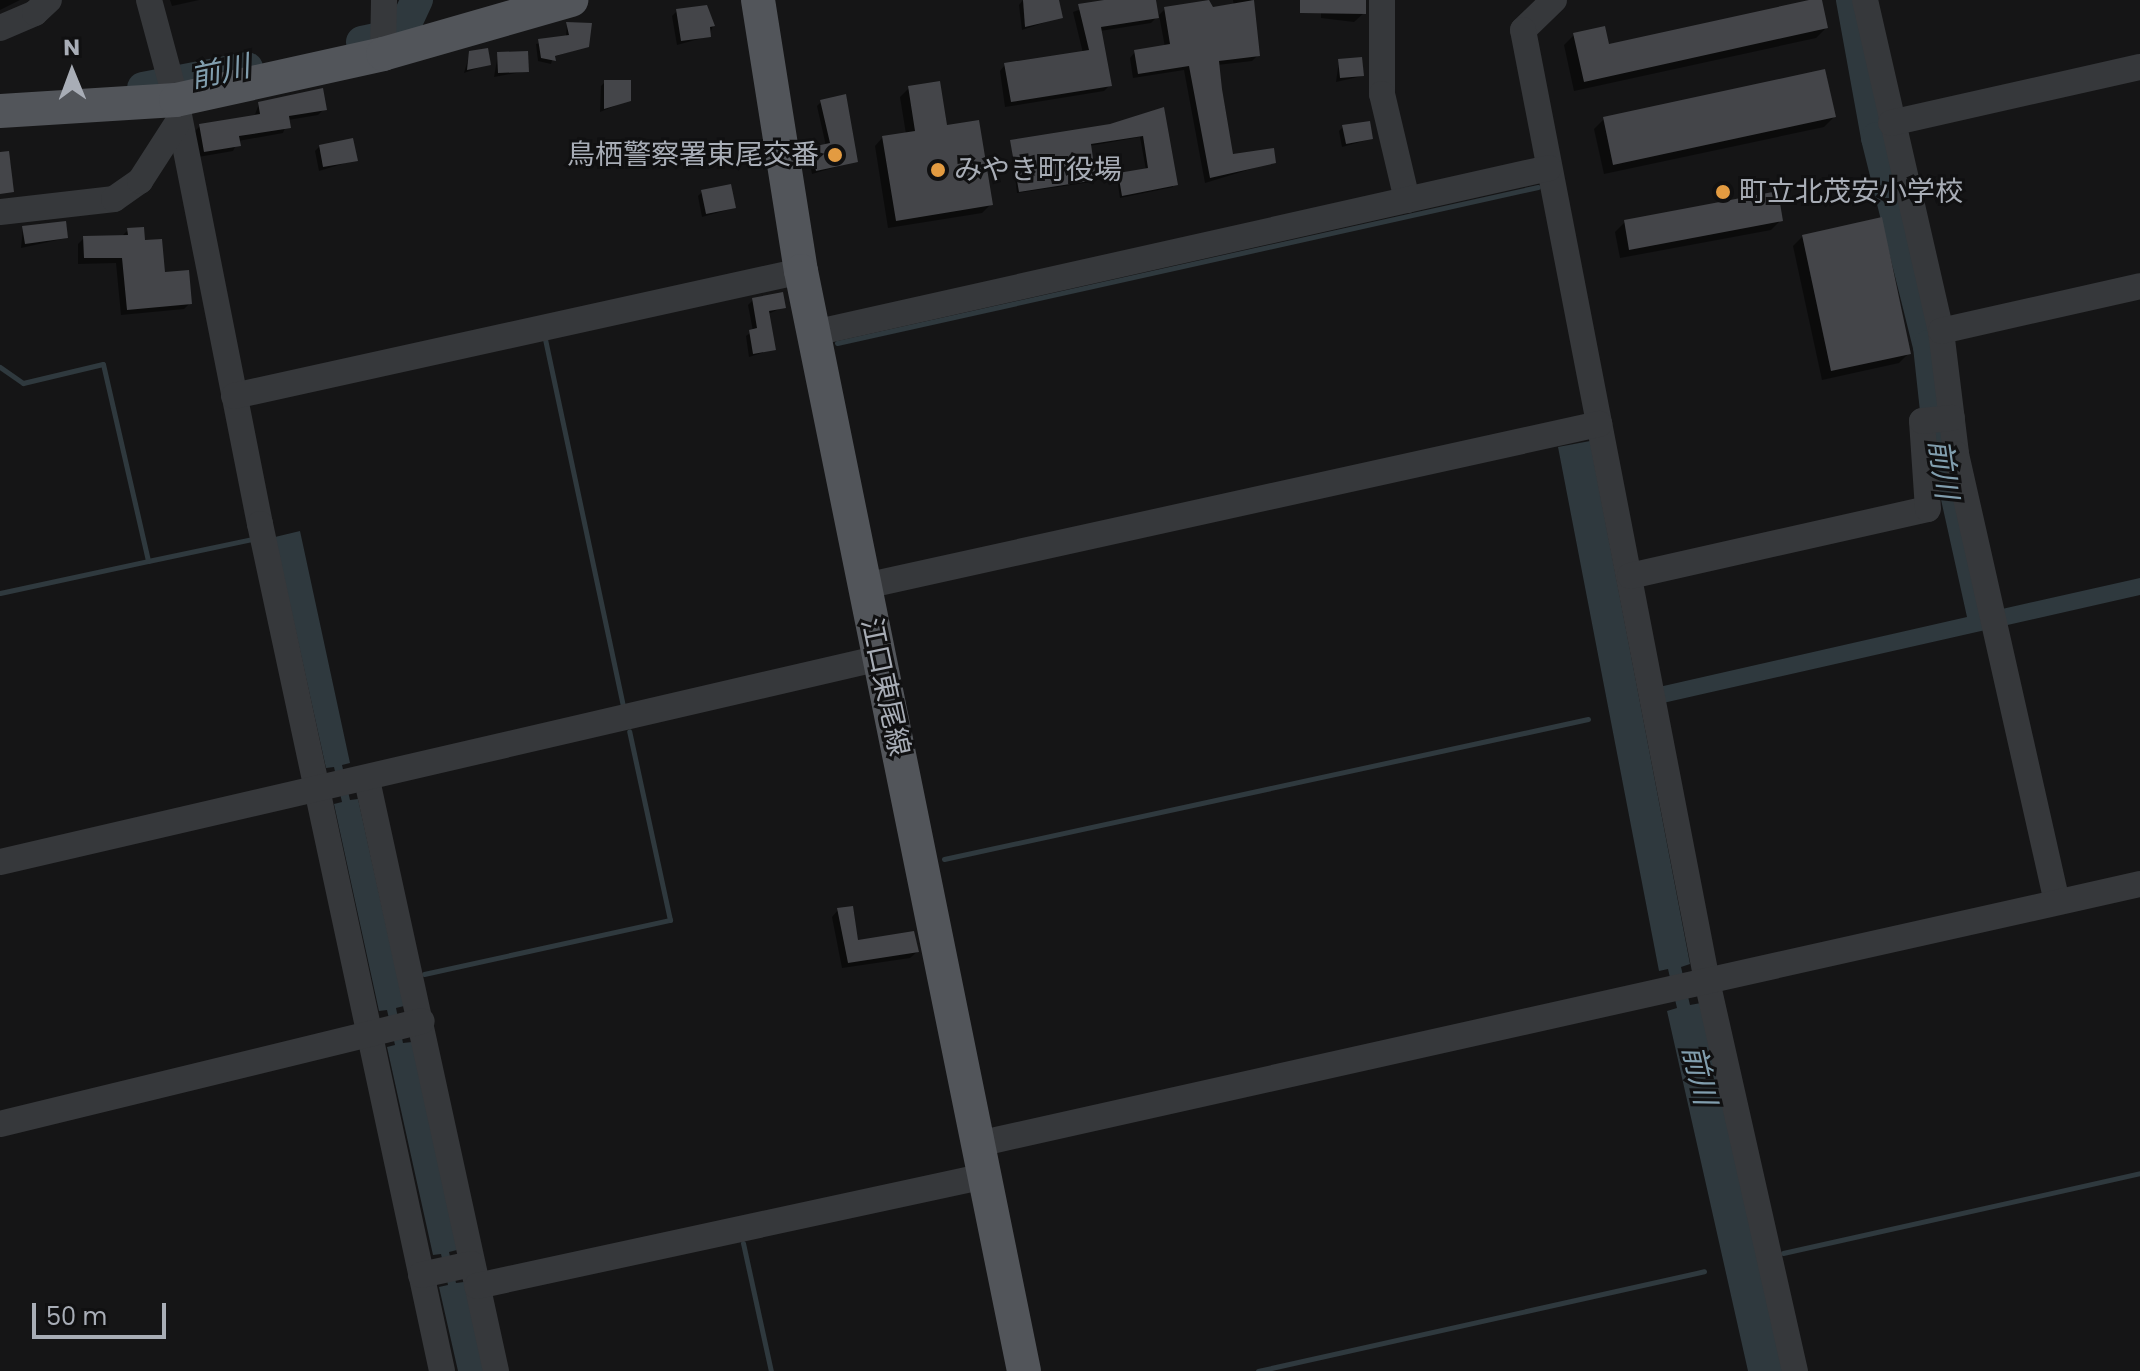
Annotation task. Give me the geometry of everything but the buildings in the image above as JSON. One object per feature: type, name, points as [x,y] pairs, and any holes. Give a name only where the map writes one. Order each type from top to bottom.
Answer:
[{"type":"main road","points":[[0,111],[174,99],[383,27],[571,0]]},
{"type":"main road","name":"江口東尾線","points":[[758,0],[801,271],[1024,1371]]},
{"type":"street","points":[[0,28],[35,13],[49,0]]},
{"type":"street","points":[[149,0],[174,99],[234,396],[343,785],[454,1273],[496,1371]]},
{"type":"street","points":[[1382,0],[1382,94],[1407,200]]},
{"type":"street","points":[[1554,0],[1523,30],[1630,576],[1688,985],[1795,1371]]},
{"type":"street","points":[[1865,0],[1941,331],[1943,419],[1993,620],[2057,902]]},
{"type":"street","points":[[1891,123],[2140,67]]},
{"type":"street","points":[[0,212],[114,199],[140,181],[174,99]]},
{"type":"street","points":[[814,333],[1549,168]]},
{"type":"street","points":[[234,396],[801,271]]},
{"type":"street","points":[[1941,331],[2140,286]]},
{"type":"street","points":[[1630,576],[1928,509],[1922,421],[1943,419]]},
{"type":"street","points":[[865,586],[1599,424]]},
{"type":"street","points":[[0,862],[343,785],[880,658]]},
{"type":"street","points":[[343,785],[454,1273],[442,1371]]},
{"type":"street","points":[[454,1273],[982,1160],[1688,985],[2140,884]]},
{"type":"street","points":[[0,1124],[396,1027]]},
{"type":"water","points":[[1935,434],[1942,434],[1980,614],[2140,578],[2140,595],[1663,703],[1659,687],[1967,617],[1940,495]]},
{"type":"water","points":[[1590,441],[1690,964],[1681,967],[1690,1005],[1701,1003],[1783,1371],[1748,1371],[1667,1011],[1677,1008],[1668,969],[1659,971],[1558,447]]},
{"type":"water","points":[[300,531],[350,763],[342,765],[350,800],[358,799],[404,1006],[396,1008],[403,1043],[412,1042],[457,1250],[449,1252],[456,1283],[464,1282],[484,1371],[458,1371],[439,1287],[448,1285],[441,1254],[433,1255],[387,1047],[395,1045],[387,1010],[379,1011],[334,804],[342,802],[334,767],[326,768],[275,537]]},
{"type":"waterway","name":"前川","points":[[362,42],[401,34],[417,0]]},
{"type":"waterway","name":"前川","points":[[1852,0],[1877,138],[1929,346],[1940,447]]},
{"type":"waterway","name":"前川","points":[[143,88],[247,68]]},
{"type":"waterway","points":[[837,343],[1538,187]]},
{"type":"waterway","points":[[545,339],[624,710]]},
{"type":"waterway","points":[[0,367],[23,383],[103,364],[148,561],[252,539]]},
{"type":"waterway","points":[[0,593],[148,561]]},
{"type":"waterway","points":[[944,859],[1588,719]]},
{"type":"waterway","points":[[424,974],[670,920],[629,731]]},
{"type":"waterway","points":[[1783,1253],[2140,1173]]},
{"type":"waterway","points":[[743,1243],[771,1371]]},
{"type":"waterway","points":[[1258,1371],[1704,1271]]},
{"type":"place","name":"鳥栖警察署東尾交番","points":[[835,155]]},
{"type":"place","name":"みやき町役場","points":[[938,170]]},
{"type":"place","name":"町立北茂安小学校","points":[[1723,192]]}]
